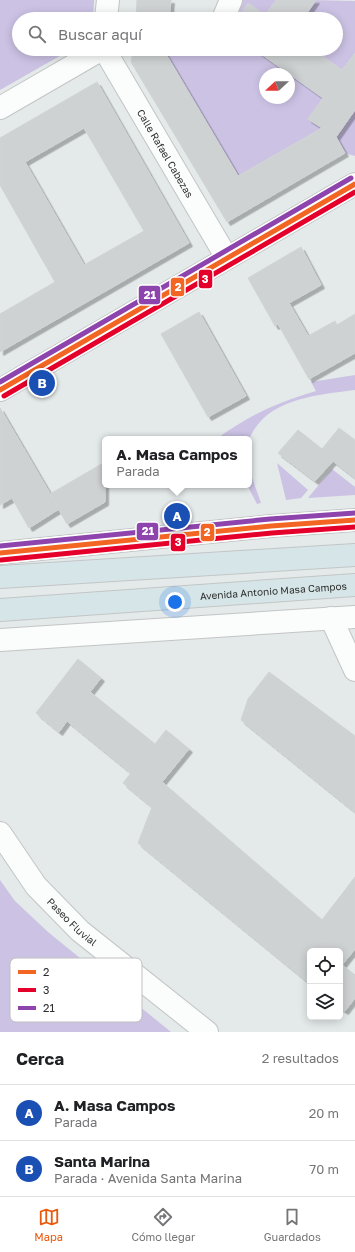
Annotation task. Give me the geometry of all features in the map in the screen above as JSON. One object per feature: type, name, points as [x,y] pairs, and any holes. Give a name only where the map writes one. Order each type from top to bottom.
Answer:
[{"type":"highway","points":[[0,577],[355,555]]},
{"type":"highway","name":"Avenida Antonio Masa Campos","points":[[0,610],[355,585]]},
{"type":"street","points":[[107,12],[108,0]]},
{"type":"street","points":[[226,12],[231,0]]},
{"type":"street","points":[[0,108],[91,56]]},
{"type":"street","name":"Calle Rafael Cabezas","points":[[107,56],[226,258]]},
{"type":"street","points":[[0,390],[355,184]]},
{"type":"street","points":[[0,553],[271,526],[355,520]]},
{"type":"street","points":[[0,640],[355,617]]},
{"type":"street","points":[[332,618],[355,670]]},
{"type":"street","name":"Paseo Fluvial","points":[[0,821],[4,838],[36,886],[80,930],[115,958]]},
{"type":"street","name":"Paseo Fluvial","points":[[142,980],[206,1032]]},
{"type":"shaded area","points":[[0,0],[94,0],[93,12],[12,12],[12,56],[60,56],[0,90]]},
{"type":"shaded area","points":[[239,0],[276,0],[267,12],[260,12],[248,4],[243,12],[235,12]]},
{"type":"shaded area","points":[[309,0],[355,1],[355,53],[342,70],[323,56],[343,56],[343,12],[308,12],[314,3]]},
{"type":"shaded area","points":[[167,56],[264,56],[281,68],[259,68],[259,104],[295,104],[295,78],[323,98],[309,118],[322,128],[238,176]]},
{"type":"shaded area","points":[[355,110],[355,156],[345,153],[336,137]]},
{"type":"shaded area","points":[[355,375],[355,390],[309,397],[280,407],[267,415],[257,426],[251,436],[220,436],[254,415],[289,400],[316,391],[311,382]]},
{"type":"shaded area","points":[[277,463],[308,490],[301,498],[286,500]]},
{"type":"shaded area","points":[[332,469],[355,487],[355,495],[308,498]]},
{"type":"shaded area","points":[[252,478],[261,503],[257,504],[249,488],[252,488]]},
{"type":"shaded area","points":[[0,880],[15,901],[48,932],[80,958],[10,958],[10,1022],[142,1022],[142,1008],[171,1032],[0,1032]]},
{"type":"building","points":[[137,0],[171,0],[170,12],[136,12]]},
{"type":"building","points":[[276,0],[316,0],[308,12],[267,12]]},
{"type":"building","points":[[248,3],[261,12],[242,12]]},
{"type":"building","points":[[355,53],[355,110],[336,137],[345,153],[227,222],[131,62],[132,56],[167,56],[238,176],[322,128],[308,119],[323,98],[295,78],[295,68],[281,68],[264,56],[323,56],[342,70]]},
{"type":"building","points":[[97,82],[189,243],[0,352],[0,314],[55,282],[0,185],[0,138]],"holes":[[[84,128],[144,231],[84,265],[25,162]]]},
{"type":"building","points":[[301,247],[321,285],[289,303],[308,336],[335,321],[337,325],[355,314],[355,353],[309,379],[278,324],[275,326],[248,278]]},
{"type":"building","points":[[199,312],[246,396],[208,417],[161,334]]},
{"type":"building","points":[[0,408],[59,509],[29,528],[12,498],[0,505]]},
{"type":"building","points":[[339,428],[355,440],[355,478],[333,461],[315,481],[278,453],[298,430],[322,449]]},
{"type":"building","points":[[102,464],[102,488],[105,488],[105,502],[67,524],[50,494]]},
{"type":"building","points":[[78,659],[101,678],[90,692],[155,744],[166,730],[189,749],[162,782],[322,920],[355,877],[355,949],[343,964],[343,948],[307,948],[307,982],[138,843],[152,807],[123,783],[131,773],[67,721],[59,732],[36,713]]},
{"type":"building","points":[[269,672],[355,736],[355,812],[241,720],[248,699]]},
{"type":"building","points":[[343,966],[355,975],[355,998],[345,1011],[343,1010]]},
{"type":"transit line","name":"21","points":[[0,382],[351,178]]},
{"type":"transit line","name":"2","points":[[0,390],[355,184]]},
{"type":"transit line","name":"3","points":[[4,396],[355,192]]},
{"type":"transit line","name":"21","points":[[0,546],[270,519],[355,513]]},
{"type":"transit line","name":"2","points":[[0,553],[271,526],[355,520]]},
{"type":"transit line","name":"3","points":[[1,560],[272,533],[355,527]]},
{"type":"place","name":"Santa Marina","points":[[42,383]]},
{"type":"place","name":"A. Masa Campos","points":[[177,516]]}]
